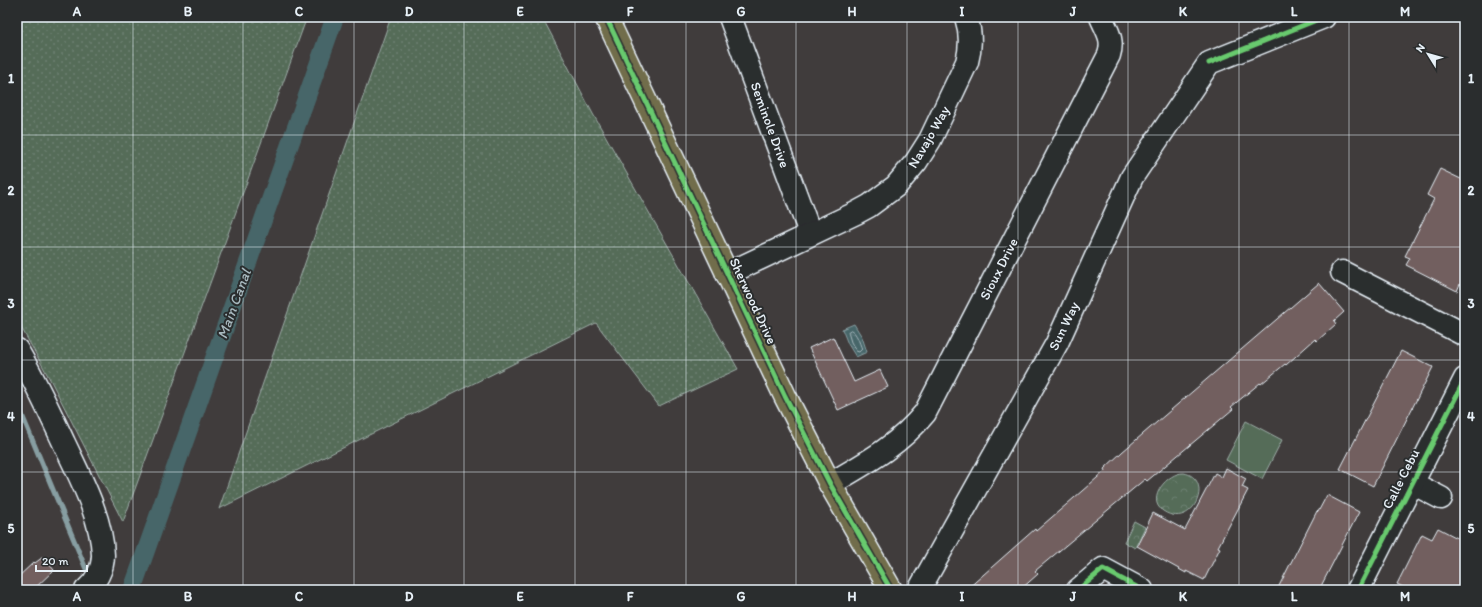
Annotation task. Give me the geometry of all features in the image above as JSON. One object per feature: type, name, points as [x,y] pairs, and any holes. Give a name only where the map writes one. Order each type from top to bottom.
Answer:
[{"type":"main road","name":"Sherwood Drive","points":[[606,17],[785,396],[830,484],[890,590]]},
{"type":"street","name":"Seminole Drive","points":[[730,17],[810,234]]},
{"type":"street","name":"Navajo Way","points":[[727,274],[869,206],[896,186],[916,162],[930,140],[968,62],[970,37],[966,17]]},
{"type":"street","name":"Sioux Drive","points":[[830,484],[891,447],[913,427],[924,413],[1109,55],[1112,43],[1111,38],[1101,17]]},
{"type":"street","name":"Sun Way","points":[[919,590],[1057,343],[1132,177],[1209,63],[1324,17]]},
{"type":"street","points":[[1342,272],[1465,335]]},
{"type":"street","points":[[17,350],[32,375],[83,483],[94,514],[101,541],[103,557],[99,574],[86,590]]},
{"type":"street","name":"Calle Cebu","points":[[1358,590],[1465,379]]},
{"type":"street","points":[[1412,483],[1441,498]]},
{"type":"street","points":[[1078,590],[1103,569],[1142,590]]},
{"type":"green space","points":[[17,17],[307,17],[123,522],[52,383],[17,320]]},
{"type":"green space","points":[[391,17],[542,17],[593,114],[738,369],[659,406],[596,323],[219,509]]},
{"type":"green space","points":[[1246,421],[1282,440],[1262,479],[1226,460]]},
{"type":"green space","points":[[1184,473],[1193,477],[1198,484],[1199,493],[1196,502],[1191,509],[1183,514],[1174,515],[1163,511],[1158,506],[1156,500],[1161,487],[1171,477]]},
{"type":"green space","points":[[1134,521],[1145,527],[1135,548],[1124,542]]},
{"type":"water","points":[[854,324],[862,337],[867,352],[856,357],[848,344],[842,329]]},
{"type":"building","points":[[1440,169],[1465,181],[1465,286],[1460,284],[1457,291],[1406,265],[1410,258],[1405,256],[1434,199],[1427,195]]},
{"type":"building","points":[[1319,283],[1344,312],[1334,321],[1336,324],[1317,341],[1315,339],[1286,365],[1285,364],[1261,384],[1260,383],[1231,407],[1233,409],[1147,481],[1145,479],[1035,571],[1038,574],[1020,590],[966,590],[1035,529],[1036,531],[1105,471],[1104,469],[1122,452]]},
{"type":"building","points":[[833,337],[854,382],[880,370],[888,387],[838,410],[809,348]]},
{"type":"building","points":[[1401,351],[1433,367],[1373,486],[1340,469]]},
{"type":"building","points":[[1226,468],[1246,479],[1242,487],[1248,490],[1218,547],[1220,548],[1204,580],[1186,571],[1186,573],[1137,546],[1153,513],[1185,530],[1215,473],[1222,477]]},
{"type":"building","points":[[1327,495],[1359,512],[1319,590],[1277,590],[1317,511],[1318,512]]},
{"type":"building","points":[[1438,528],[1465,542],[1465,590],[1409,590],[1397,584],[1422,534],[1432,539]]},
{"type":"building","points":[[43,557],[54,570],[33,590],[17,590],[17,578],[34,562],[35,563]]},
{"type":"waterway","name":"Main Canal","points":[[132,590],[335,17]]},
{"type":"waterway","points":[[17,403],[86,569]]},
{"type":"cycle path","points":[[606,17],[785,396],[830,484],[891,590]]},
{"type":"cycle path","points":[[1209,63],[1324,17]]},
{"type":"cycle path","points":[[1358,590],[1465,379]]},
{"type":"cycle path","points":[[1078,590],[1103,569],[1142,590]]}]
